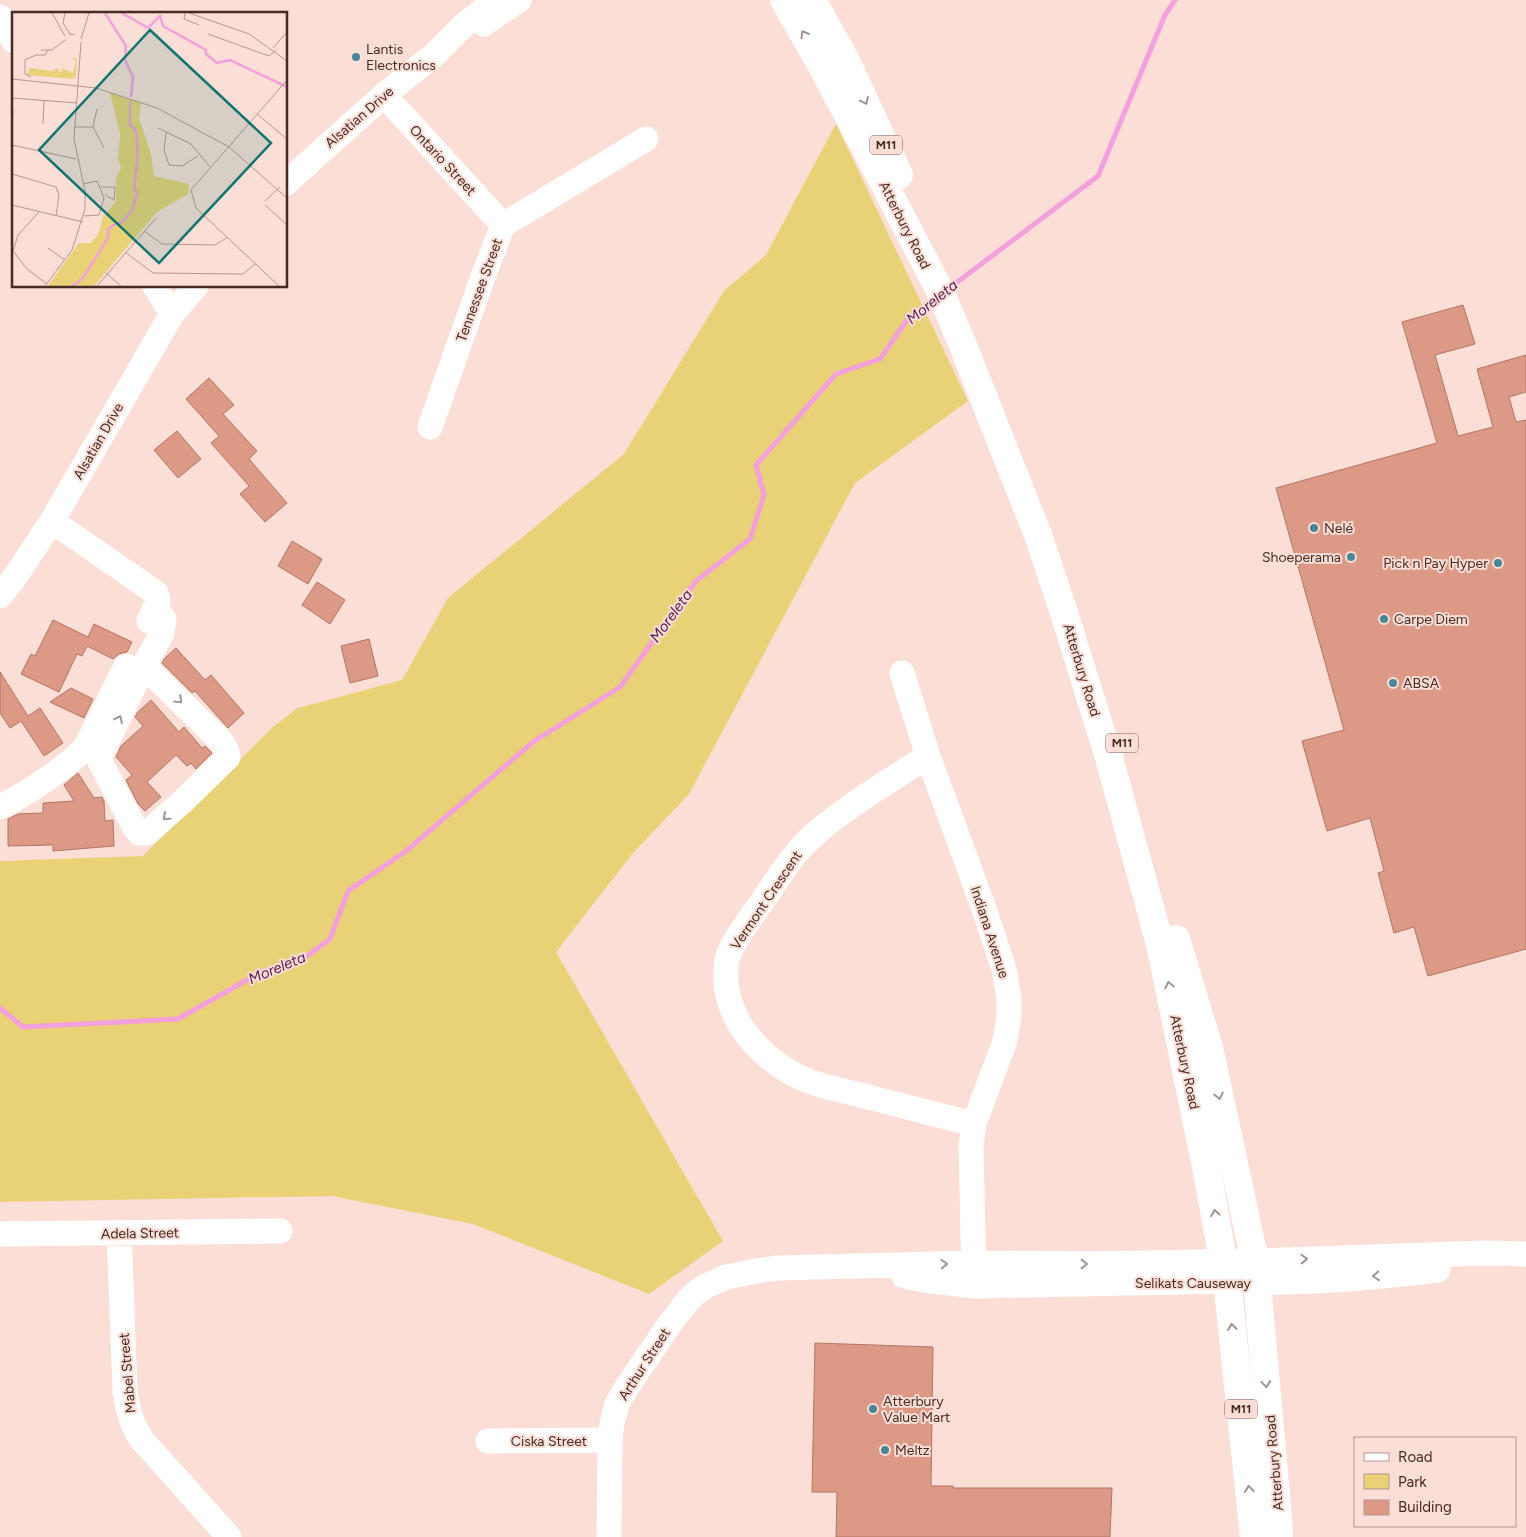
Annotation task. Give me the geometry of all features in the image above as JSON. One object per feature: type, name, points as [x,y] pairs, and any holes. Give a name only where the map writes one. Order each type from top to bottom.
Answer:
[{"type":"main road","name":"Atterbury Road","points":[[784,0],[920,237]]},
{"type":"main road","name":"Atterbury Road","points":[[812,0],[844,57],[904,186],[939,289],[969,340],[993,374],[1061,546],[1123,746],[1152,846],[1176,941],[1209,1048],[1256,1272],[1279,1537]]},
{"type":"main road","name":"Atterbury Road","points":[[969,340],[1065,616],[1108,754],[1160,944],[1190,1083],[1225,1271],[1254,1537]]},
{"type":"street","name":"Alsatian Drive","points":[[288,181],[384,95],[435,54],[463,26],[495,0]]},
{"type":"street","name":"Alsatian Drive","points":[[435,54],[519,0]]},
{"type":"street","points":[[0,17],[12,38]]},
{"type":"street","name":"Ontario Street","points":[[384,95],[503,225]]},
{"type":"street","name":"Tennessee Street","points":[[430,427],[503,225],[646,139]]},
{"type":"street","points":[[156,288],[172,314]]},
{"type":"street","name":"Alsatian Drive","points":[[0,596],[15,577],[52,521],[172,314],[194,288]]},
{"type":"street","points":[[52,521],[155,600],[164,619],[162,633],[144,666],[100,756],[100,762],[134,826],[139,833],[147,834],[228,757],[221,741],[144,666]]},
{"type":"street","points":[[0,808],[65,765],[86,746],[155,600]]},
{"type":"street","name":"Indiana Avenue","points":[[902,673],[928,756],[1004,969],[1009,998],[1009,1016],[1005,1041],[974,1124],[971,1146],[974,1274]]},
{"type":"street","name":"Vermont Crescent","points":[[928,756],[828,823],[799,850],[786,866],[728,956],[726,986],[737,1020],[751,1040],[767,1056],[798,1077],[810,1082],[974,1124]]},
{"type":"street","name":"Adela Street","points":[[0,1234],[280,1231]]},
{"type":"street","name":"Mabel Street","points":[[119,1233],[127,1407],[134,1429],[229,1537]]},
{"type":"street","name":"Selikats Causeway","points":[[1256,1272],[1486,1253],[1526,1254]]},
{"type":"street","name":"Selikats Causeway","points":[[726,1277],[778,1268],[860,1266],[974,1274],[1225,1271],[1360,1278],[1508,1262],[1526,1258]]},
{"type":"street","name":"Arthur Street","points":[[609,1537],[610,1440],[612,1423],[621,1396],[689,1299],[706,1286],[726,1277]]},
{"type":"street","name":"Ciska Street","points":[[488,1441],[610,1440]]},
{"type":"green space","points":[[836,124],[968,401],[855,483],[689,794],[633,853],[556,952],[723,1241],[649,1294],[473,1224],[332,1196],[0,1202],[0,861],[143,856],[274,726],[298,708],[402,680],[448,598],[624,454],[724,291],[766,255]]},
{"type":"building","points":[[1463,305],[1475,344],[1435,355],[1458,436],[1493,427],[1477,369],[1526,355],[1526,392],[1509,397],[1516,422],[1526,420],[1526,949],[1428,976],[1414,927],[1394,933],[1378,873],[1384,871],[1370,818],[1327,831],[1302,741],[1344,730],[1276,488],[1437,443],[1402,322]]},
{"type":"building","points":[[209,378],[234,405],[223,414],[257,451],[249,459],[287,503],[265,522],[240,494],[249,486],[211,443],[219,436],[186,399]]},
{"type":"building","points":[[177,431],[201,459],[178,478],[154,450]]},
{"type":"building","points":[[292,541],[322,559],[308,584],[278,566]]},
{"type":"building","points":[[317,582],[345,600],[330,624],[302,605]]},
{"type":"building","points":[[53,620],[88,637],[94,624],[132,642],[127,652],[119,654],[113,659],[87,646],[82,656],[77,654],[59,692],[21,674],[31,654],[35,656]]},
{"type":"building","points":[[369,639],[378,676],[350,683],[341,646]]},
{"type":"building","points":[[176,648],[205,680],[211,675],[244,713],[228,728],[195,691],[192,693],[162,663]]},
{"type":"building","points":[[0,672],[28,716],[40,708],[63,743],[44,756],[21,721],[10,728],[0,713]]},
{"type":"building","points":[[71,688],[93,699],[84,718],[50,702]]},
{"type":"building","points":[[151,700],[179,732],[184,727],[202,748],[205,746],[212,753],[196,769],[191,763],[187,766],[176,755],[147,782],[161,797],[145,811],[138,804],[126,780],[132,775],[116,757],[121,746],[143,726],[135,717]]},
{"type":"building","points":[[78,773],[94,798],[102,797],[104,801],[105,821],[113,820],[114,846],[53,851],[53,845],[8,846],[8,819],[18,814],[43,813],[43,803],[74,801],[64,785]]},
{"type":"building","name":"Atterbury Value Mart","points":[[815,1343],[933,1347],[931,1486],[953,1486],[953,1488],[1112,1488],[1110,1537],[836,1537],[837,1492],[812,1492]]},
{"type":"waterway","name":"Moreleta","points":[[948,289],[1098,176],[1165,15],[1175,0]]},
{"type":"waterway","name":"Moreleta","points":[[0,1008],[23,1027],[178,1019],[261,972],[307,956],[330,939],[348,891],[406,851],[533,742],[620,687],[696,581],[750,539],[764,495],[756,465],[836,374],[880,359],[907,320],[935,298]]},
{"type":"place","name":"Lantis Electronics","points":[[356,57]]},
{"type":"place","name":"Nelé","points":[[1314,528]]},
{"type":"place","name":"Shoeperama","points":[[1351,557]]},
{"type":"place","name":"Pick n Pay Hyper","points":[[1498,563]]},
{"type":"place","name":"Carpe Diem","points":[[1384,619]]},
{"type":"place","name":"ABSA","points":[[1393,683]]},
{"type":"place","name":"Atterbury Value Mart","points":[[873,1409]]},
{"type":"place","name":"Meltz","points":[[885,1450]]}]
